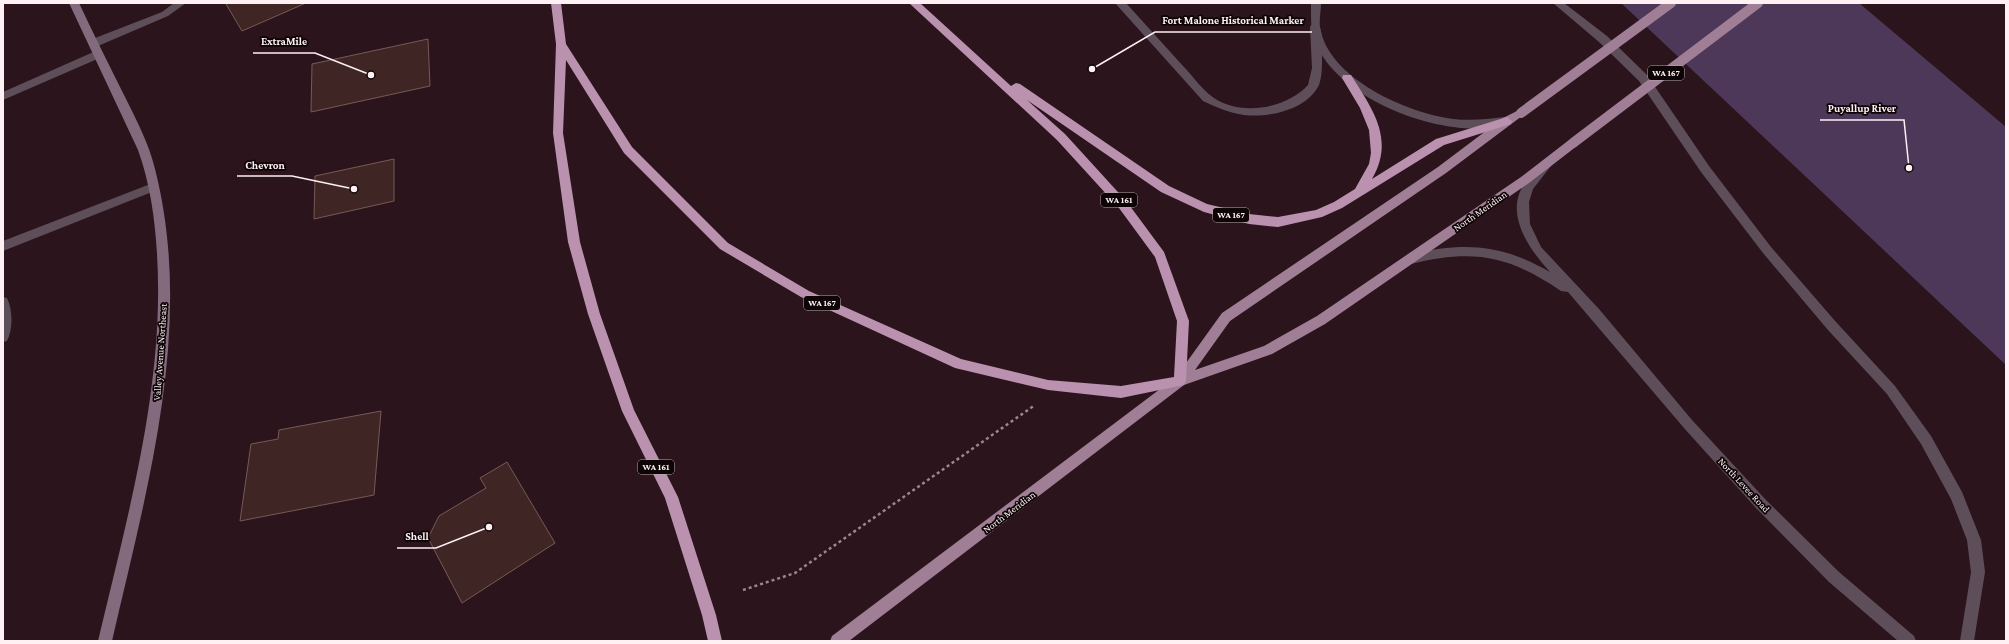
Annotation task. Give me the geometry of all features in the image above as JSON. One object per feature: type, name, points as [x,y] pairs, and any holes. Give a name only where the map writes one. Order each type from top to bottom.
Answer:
[{"type":"highway","name":"WA 161","points":[[556,3],[561,44],[558,133],[574,242],[594,314],[628,411],[671,498],[709,615],[714,641]]},
{"type":"highway","name":"WA 161","points":[[914,3],[1061,137],[1123,205],[1160,255],[1184,321],[1180,381]]},
{"type":"highway","name":"WA 167","points":[[561,44],[628,150],[724,246],[805,294],[959,364],[1048,385],[1121,392],[1180,381]]},
{"type":"highway","name":"WA 167","points":[[977,60],[1165,189],[1204,208],[1249,220],[1278,222],[1318,214],[1338,205],[1359,190],[1440,142],[1507,121]]},
{"type":"highway","points":[[1347,78],[1368,113],[1376,135],[1378,147],[1374,164],[1359,190]]},
{"type":"main road","name":"Valley Avenue Northeast","points":[[74,3],[133,125],[150,168],[161,228],[164,311],[157,399],[151,433],[105,641]]},
{"type":"main road","name":"North Meridian","points":[[837,641],[1180,381],[1226,317],[1442,170],[1507,121],[1671,3]]},
{"type":"main road","name":"North Meridian","points":[[1180,381],[1268,350],[1321,320],[1549,162],[1758,3]]},
{"type":"street","points":[[3,96],[165,14],[181,3]]},
{"type":"street","points":[[1120,3],[1207,98],[1222,106],[1235,110],[1271,111],[1286,107],[1309,92],[1315,80],[1316,3]]},
{"type":"street","points":[[1558,3],[1603,39],[1642,78],[1705,169],[1767,250],[1832,326],[1891,390],[1926,440],[1957,496],[1974,540],[1978,572],[1967,641]]},
{"type":"street","points":[[1315,23],[1318,37],[1325,51],[1335,65],[1347,78],[1372,96],[1392,106],[1448,122],[1474,124],[1507,121]]},
{"type":"street","points":[[1549,162],[1528,187],[1523,202],[1524,224],[1537,250],[1595,313]]},
{"type":"street","points":[[3,246],[153,187]]},
{"type":"street","points":[[1411,259],[1450,251],[1477,251],[1506,257],[1540,270],[1565,288],[1595,313]]},
{"type":"street","points":[[3,302],[6,316],[3,336]]},
{"type":"street","name":"North Levee Road","points":[[1595,313],[1688,424],[1761,504],[1834,577],[1909,641]]},
{"type":"path","points":[[743,590],[796,573],[1036,405]]},
{"type":"shaded area","points":[[1621,3],[1859,3],[2006,127],[2006,365]]},
{"type":"building","points":[[306,3],[242,31],[226,4]]},
{"type":"building","points":[[428,39],[430,86],[311,112],[312,64]]},
{"type":"building","points":[[394,159],[394,201],[314,219],[315,176]]},
{"type":"building","points":[[381,411],[374,495],[240,521],[251,444],[278,439],[279,430]]},
{"type":"building","points":[[507,462],[555,543],[462,603],[428,538],[439,516],[486,488],[480,478]]},
{"type":"place","name":"Fort Malone Historical Marker","points":[[1092,69]]},
{"type":"place","name":"ExtraMile","points":[[371,75]]},
{"type":"place","name":"Puyallup River","points":[[1909,168]]},
{"type":"place","name":"Chevron","points":[[354,189]]},
{"type":"place","name":"Shell","points":[[489,527]]}]
